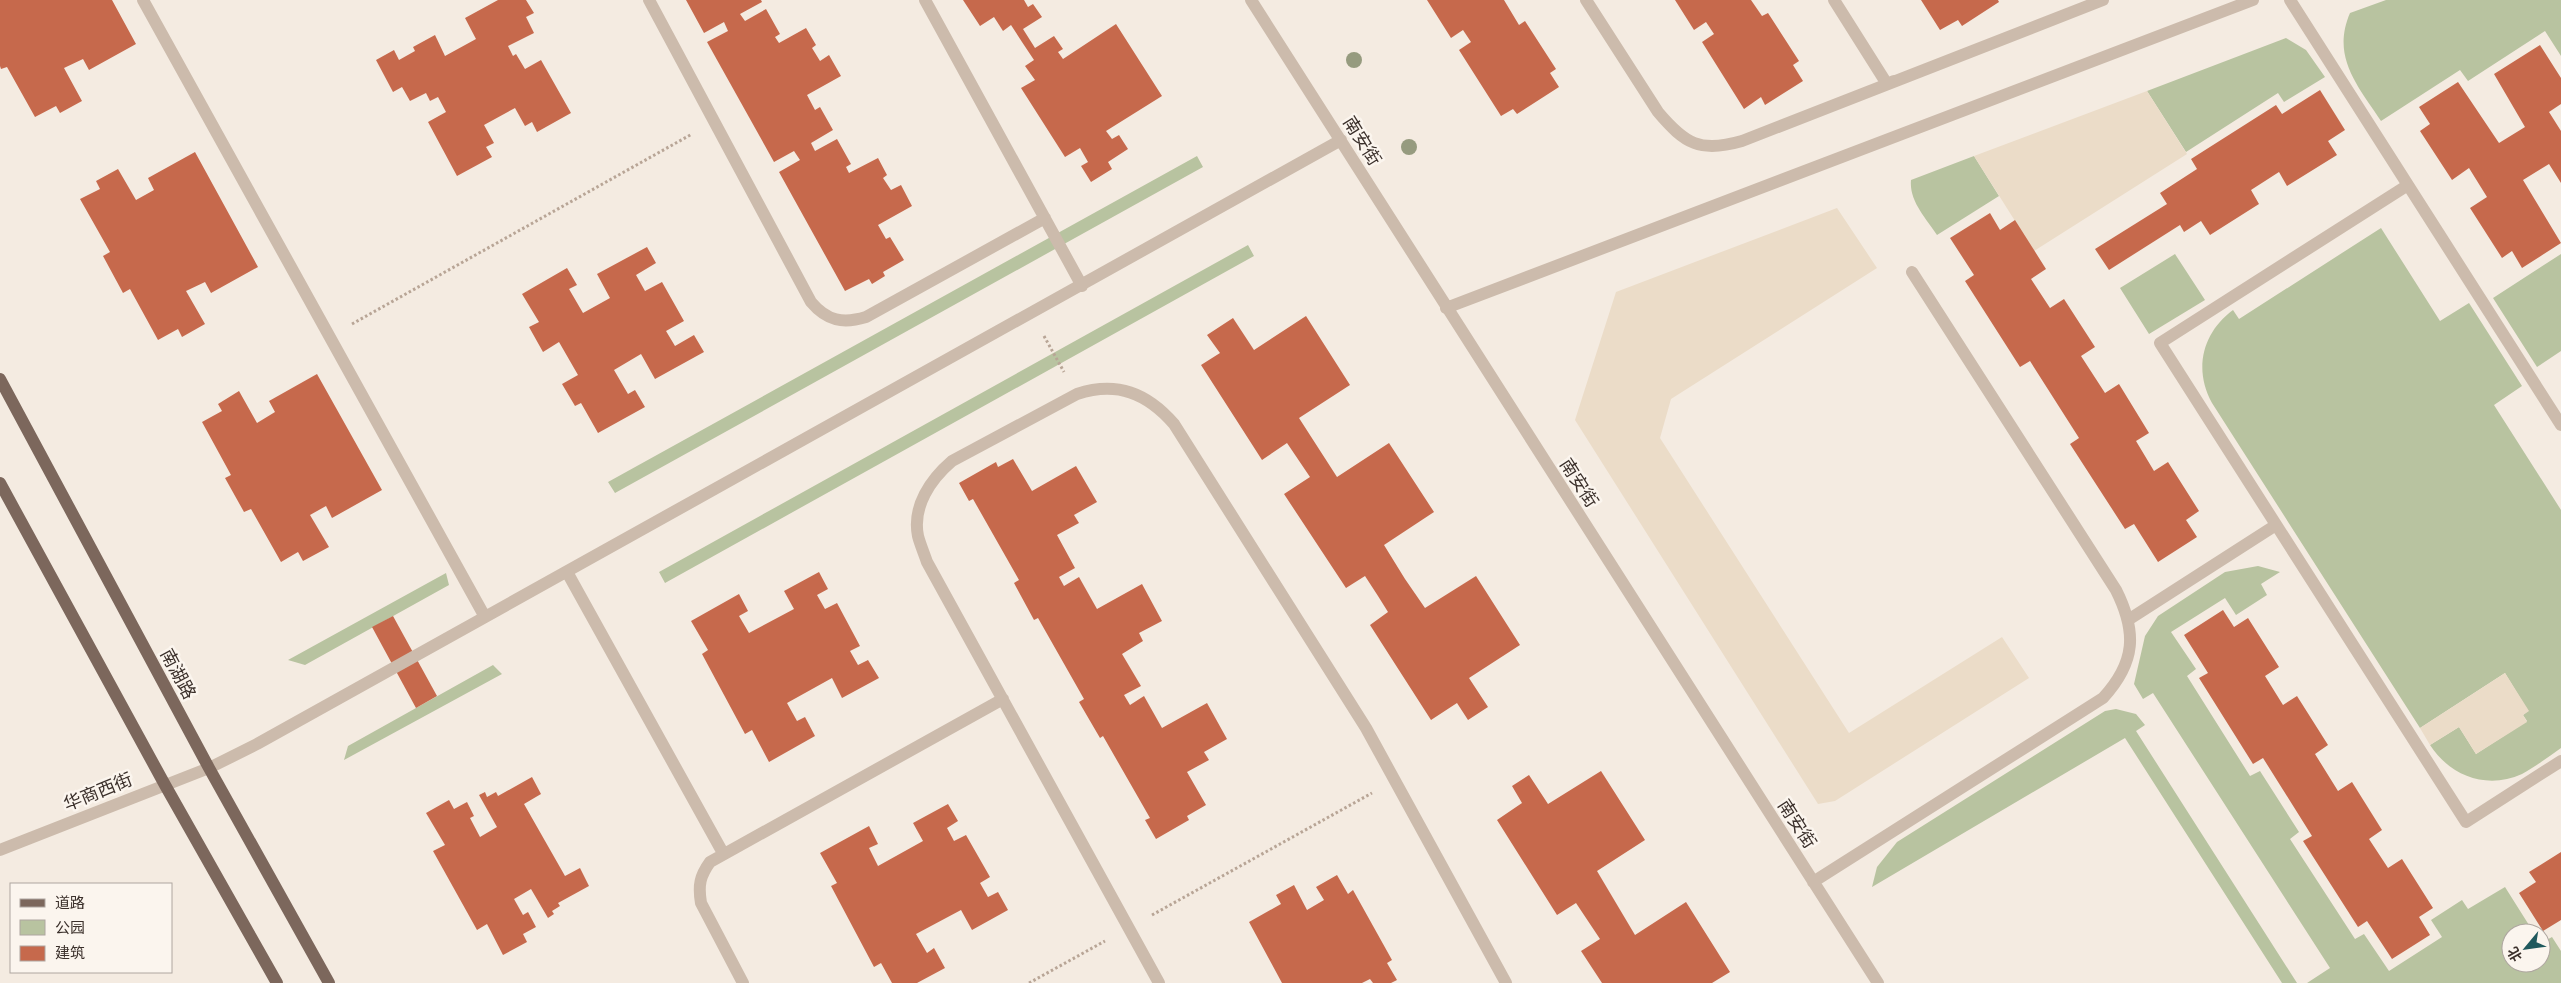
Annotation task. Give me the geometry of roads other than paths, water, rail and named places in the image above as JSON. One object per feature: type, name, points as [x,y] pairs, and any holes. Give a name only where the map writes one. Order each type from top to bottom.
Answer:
[{"type":"main road","name":"南湖路","points":[[0,379],[209,768],[329,983]]},
{"type":"main road","points":[[0,483],[165,785],[277,983]]},
{"type":"street","points":[[143,0],[485,617]]},
{"type":"street","points":[[648,0],[811,302],[819,311],[834,320],[852,321],[866,317],[1045,218]]},
{"type":"street","points":[[925,0],[1082,286]]},
{"type":"street","name":"南安街","points":[[1251,0],[1878,983]]},
{"type":"street","points":[[1586,0],[1658,112],[1686,141],[1722,147],[1742,141],[1990,44],[2080,4],[2104,0]]},
{"type":"street","points":[[1834,0],[1887,84],[1990,44]]},
{"type":"street","points":[[1446,308],[2254,0]]},
{"type":"street","points":[[2290,0],[2561,426]]},
{"type":"street","name":"华商西街","points":[[0,850],[209,768],[257,744],[1341,140]]},
{"type":"street","points":[[2408,185],[2160,343],[2466,822],[2561,761]]},
{"type":"street","points":[[1813,882],[2103,698],[2121,675],[2130,649],[2128,620],[2116,590],[1912,272]]},
{"type":"street","points":[[1159,983],[927,562],[918,535],[922,500],[938,473],[952,461],[1077,394],[1093,389],[1127,391],[1146,399],[1161,409],[1174,424],[1366,728],[1506,983]]},
{"type":"street","points":[[2128,620],[2276,525]]},
{"type":"street","points":[[567,572],[723,853]]},
{"type":"street","points":[[743,983],[706,916],[699,888],[701,875],[710,862],[723,853],[1003,699]]}]
